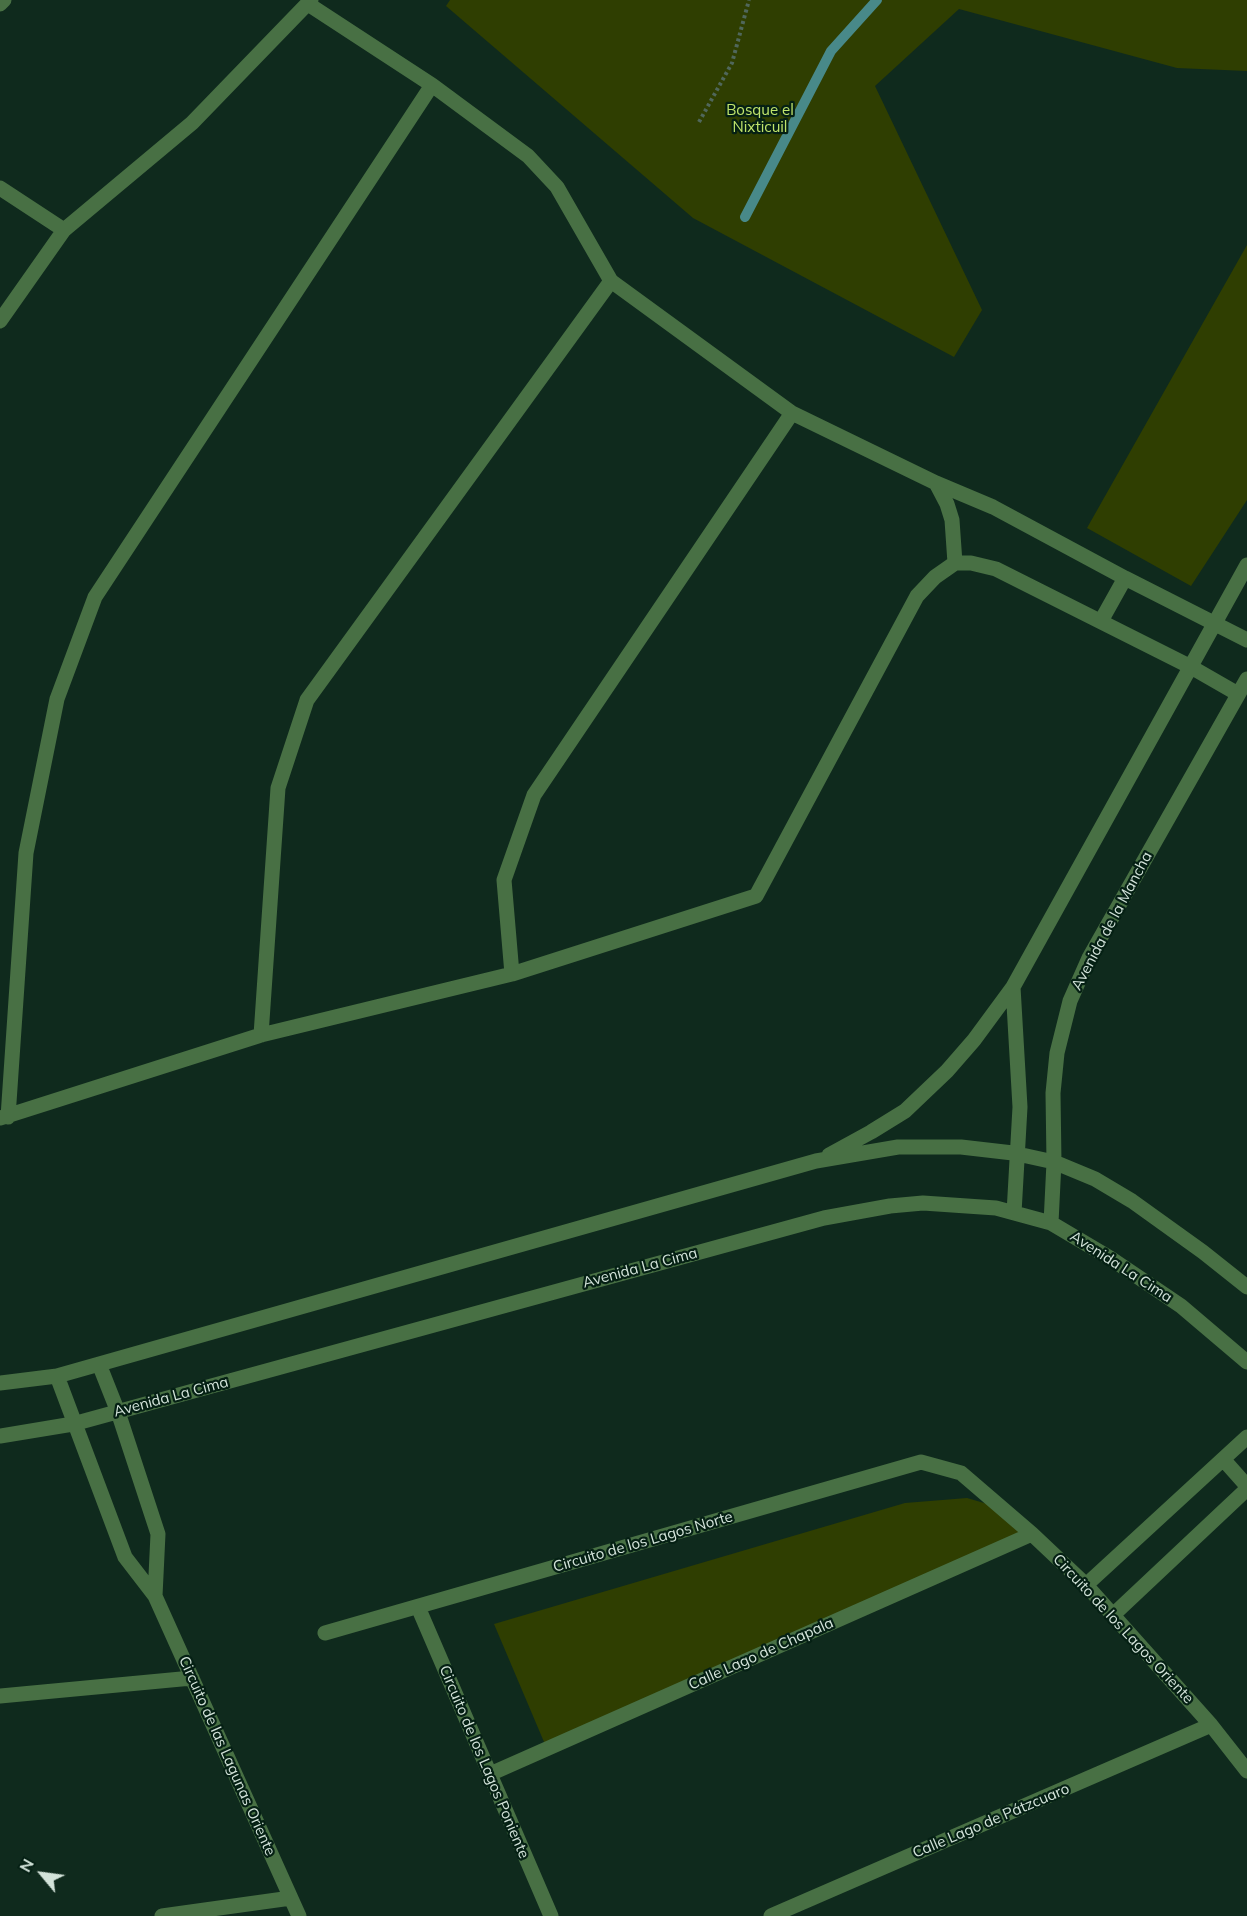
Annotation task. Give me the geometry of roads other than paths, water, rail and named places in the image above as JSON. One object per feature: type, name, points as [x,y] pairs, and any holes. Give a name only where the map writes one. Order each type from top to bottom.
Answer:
[{"type":"street","points":[[0,4],[4,0]]},
{"type":"street","points":[[0,321],[64,230],[192,123],[309,2],[432,85],[528,156],[556,187],[611,281],[792,413],[936,483],[993,507],[1247,640]]},
{"type":"street","points":[[432,85],[95,597],[57,699],[26,853],[4,1117],[261,1035],[512,974],[756,896],[917,596],[935,577],[955,562],[996,568],[1191,667],[1238,694]]},
{"type":"street","points":[[0,188],[64,230]]},
{"type":"street","points":[[261,1035],[278,788],[307,700],[611,281]]},
{"type":"street","points":[[512,974],[504,880],[534,795],[792,413]]},
{"type":"street","points":[[936,483],[952,520],[955,562]]},
{"type":"street","points":[[816,1161],[871,1132],[904,1111],[947,1071],[974,1040],[1013,987],[1247,565]]},
{"type":"street","points":[[1101,621],[1125,578]]},
{"type":"street","name":"Avenida de la Mancha","points":[[1051,1223],[1054,1162],[1053,1093],[1057,1053],[1070,1001],[1089,958],[1247,679]]},
{"type":"street","points":[[1013,987],[1020,1107],[1014,1213]]},
{"type":"street","points":[[0,1383],[57,1376],[816,1161],[897,1147],[961,1147],[1054,1162],[1095,1179],[1132,1201],[1247,1287]]},
{"type":"street","name":"Avenida La Cima","points":[[0,1436],[73,1424],[824,1218],[890,1206],[923,1203],[996,1208],[1051,1223],[1110,1258],[1181,1306],[1247,1362]]},
{"type":"street","name":"Circuito de las Lagunas Oriente","points":[[99,1364],[118,1412],[158,1534],[155,1596]]},
{"type":"street","name":"Circuito de las Lagunas Oriente","points":[[57,1376],[73,1424],[125,1557],[155,1596],[299,1916]]},
{"type":"street","points":[[1086,1585],[1247,1437]]},
{"type":"street","points":[[1113,1615],[1247,1488],[1223,1459]]},
{"type":"street","name":"Circuito de los Lagos Norte","points":[[325,1633],[921,1462],[961,1473]]},
{"type":"street","name":"Circuito de los Lagos Oriente","points":[[961,1473],[1032,1534],[1086,1585],[1211,1725],[1247,1771]]},
{"type":"street","name":"Calle Lago de Chapala","points":[[490,1774],[1032,1534]]},
{"type":"street","name":"Circuito de los Lagos Poniente","points":[[418,1607],[551,1916]]},
{"type":"street","points":[[0,1696],[192,1678]]},
{"type":"street","name":"Calle Lago de Pátzcuaro","points":[[771,1916],[1211,1725]]},
{"type":"street","points":[[162,1916],[291,1898]]},
{"type":"waterway","points":[[745,217],[831,51],[877,0]]},
{"type":"park label","name":"Bosque el Nixticuil","points":[[760,118]]}]
